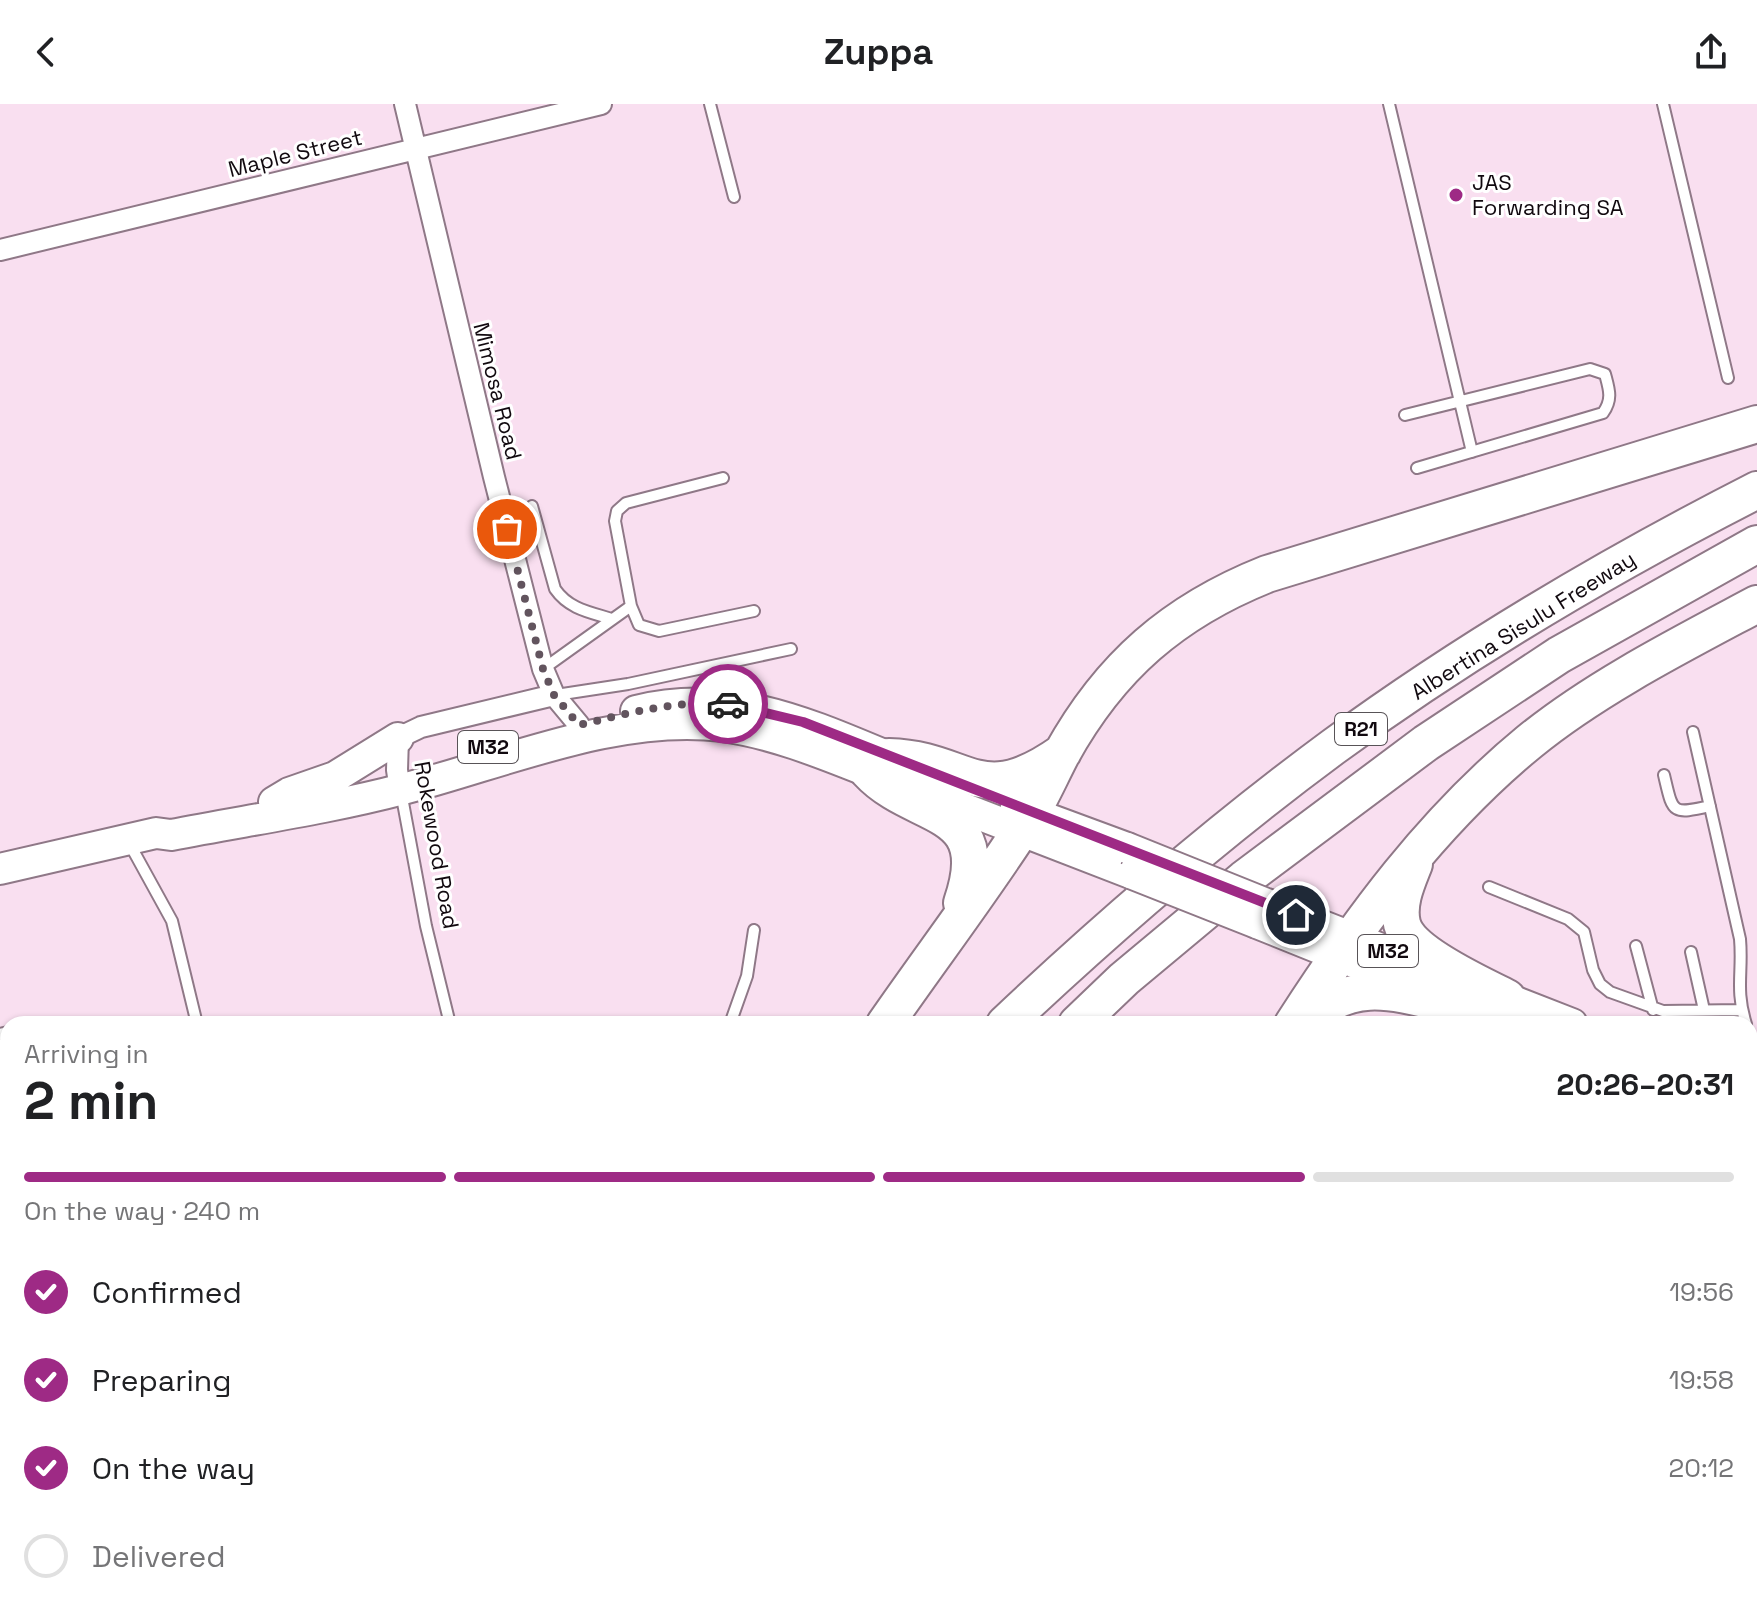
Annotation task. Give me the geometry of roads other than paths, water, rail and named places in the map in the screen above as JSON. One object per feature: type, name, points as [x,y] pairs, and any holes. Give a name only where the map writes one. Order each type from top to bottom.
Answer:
[{"type":"highway","points":[[891,1016],[1026,822],[1063,752],[1092,707],[1139,650],[1192,610],[1228,590],[1341,550],[1757,424]]},
{"type":"highway","name":"Albertina Sisulu Freeway","points":[[1014,1016],[1198,852],[1334,747],[1491,640],[1589,580],[1757,490]]},
{"type":"highway","name":"Albertina Sisulu Freeway","points":[[1085,1016],[1124,979],[1244,879],[1426,743],[1559,655],[1757,544]]},
{"type":"highway","points":[[1298,1016],[1344,946],[1398,875],[1491,774],[1531,740],[1613,685],[1757,604]]},
{"type":"highway","points":[[955,924],[971,874],[967,842],[955,825],[945,818],[891,790],[878,764],[907,757],[961,775],[999,782],[1029,774],[1063,752]]},
{"type":"highway","points":[[1419,851],[1401,908],[1405,932],[1496,1011]]},
{"type":"highway","points":[[1314,1016],[1326,1005],[1357,991],[1385,991],[1496,1011]]},
{"type":"main road","name":"M32","points":[[0,869],[142,836],[167,825],[398,780],[579,725],[654,706],[704,702],[732,704],[803,722],[878,764]]},
{"type":"main road","name":"M32","points":[[142,836],[171,835],[568,742],[660,725],[722,726],[878,764],[1344,946],[1496,1011],[1525,1016]]},
{"type":"main road","points":[[274,802],[289,793],[335,777],[398,738]]},
{"type":"street","name":"Mimosa Road","points":[[405,104],[543,669],[554,695],[579,725]]},
{"type":"street","name":"Maple Street","points":[[0,250],[601,104]]},
{"type":"street","name":"Rokewood Road","points":[[398,780],[398,738],[421,727],[554,695]]},
{"type":"lane","points":[[710,104],[734,197]]},
{"type":"lane","points":[[1389,104],[1472,452]]},
{"type":"lane","points":[[1663,104],[1728,378]]},
{"type":"lane","points":[[1405,415],[1590,369],[1605,374],[1611,396],[1603,413],[1417,468]]},
{"type":"lane","points":[[723,478],[626,503],[617,511],[615,521],[631,606],[639,625],[659,631],[754,611]]},
{"type":"lane","points":[[532,506],[555,589],[563,600],[576,608],[612,619]]},
{"type":"lane","points":[[543,669],[631,606]]},
{"type":"lane","points":[[554,695],[628,684],[791,649]]},
{"type":"lane","points":[[1693,732],[1740,939],[1737,983],[1743,1016]]},
{"type":"lane","points":[[1664,775],[1671,806],[1676,811],[1681,813],[1710,806]]},
{"type":"lane","name":"Rokewood Road","points":[[398,780],[426,926],[448,1016]]},
{"type":"lane","points":[[142,836],[172,921],[195,1016]]},
{"type":"lane","points":[[1489,887],[1579,926],[1584,932],[1600,984],[1610,992],[1653,1010],[1741,1010]]},
{"type":"lane","points":[[733,1016],[747,976],[754,930]]},
{"type":"lane","points":[[1636,946],[1653,1010]]},
{"type":"lane","points":[[1691,952],[1704,1010]]},
{"type":"place","name":"JAS Forwarding SA","points":[[1456,195]]}]
